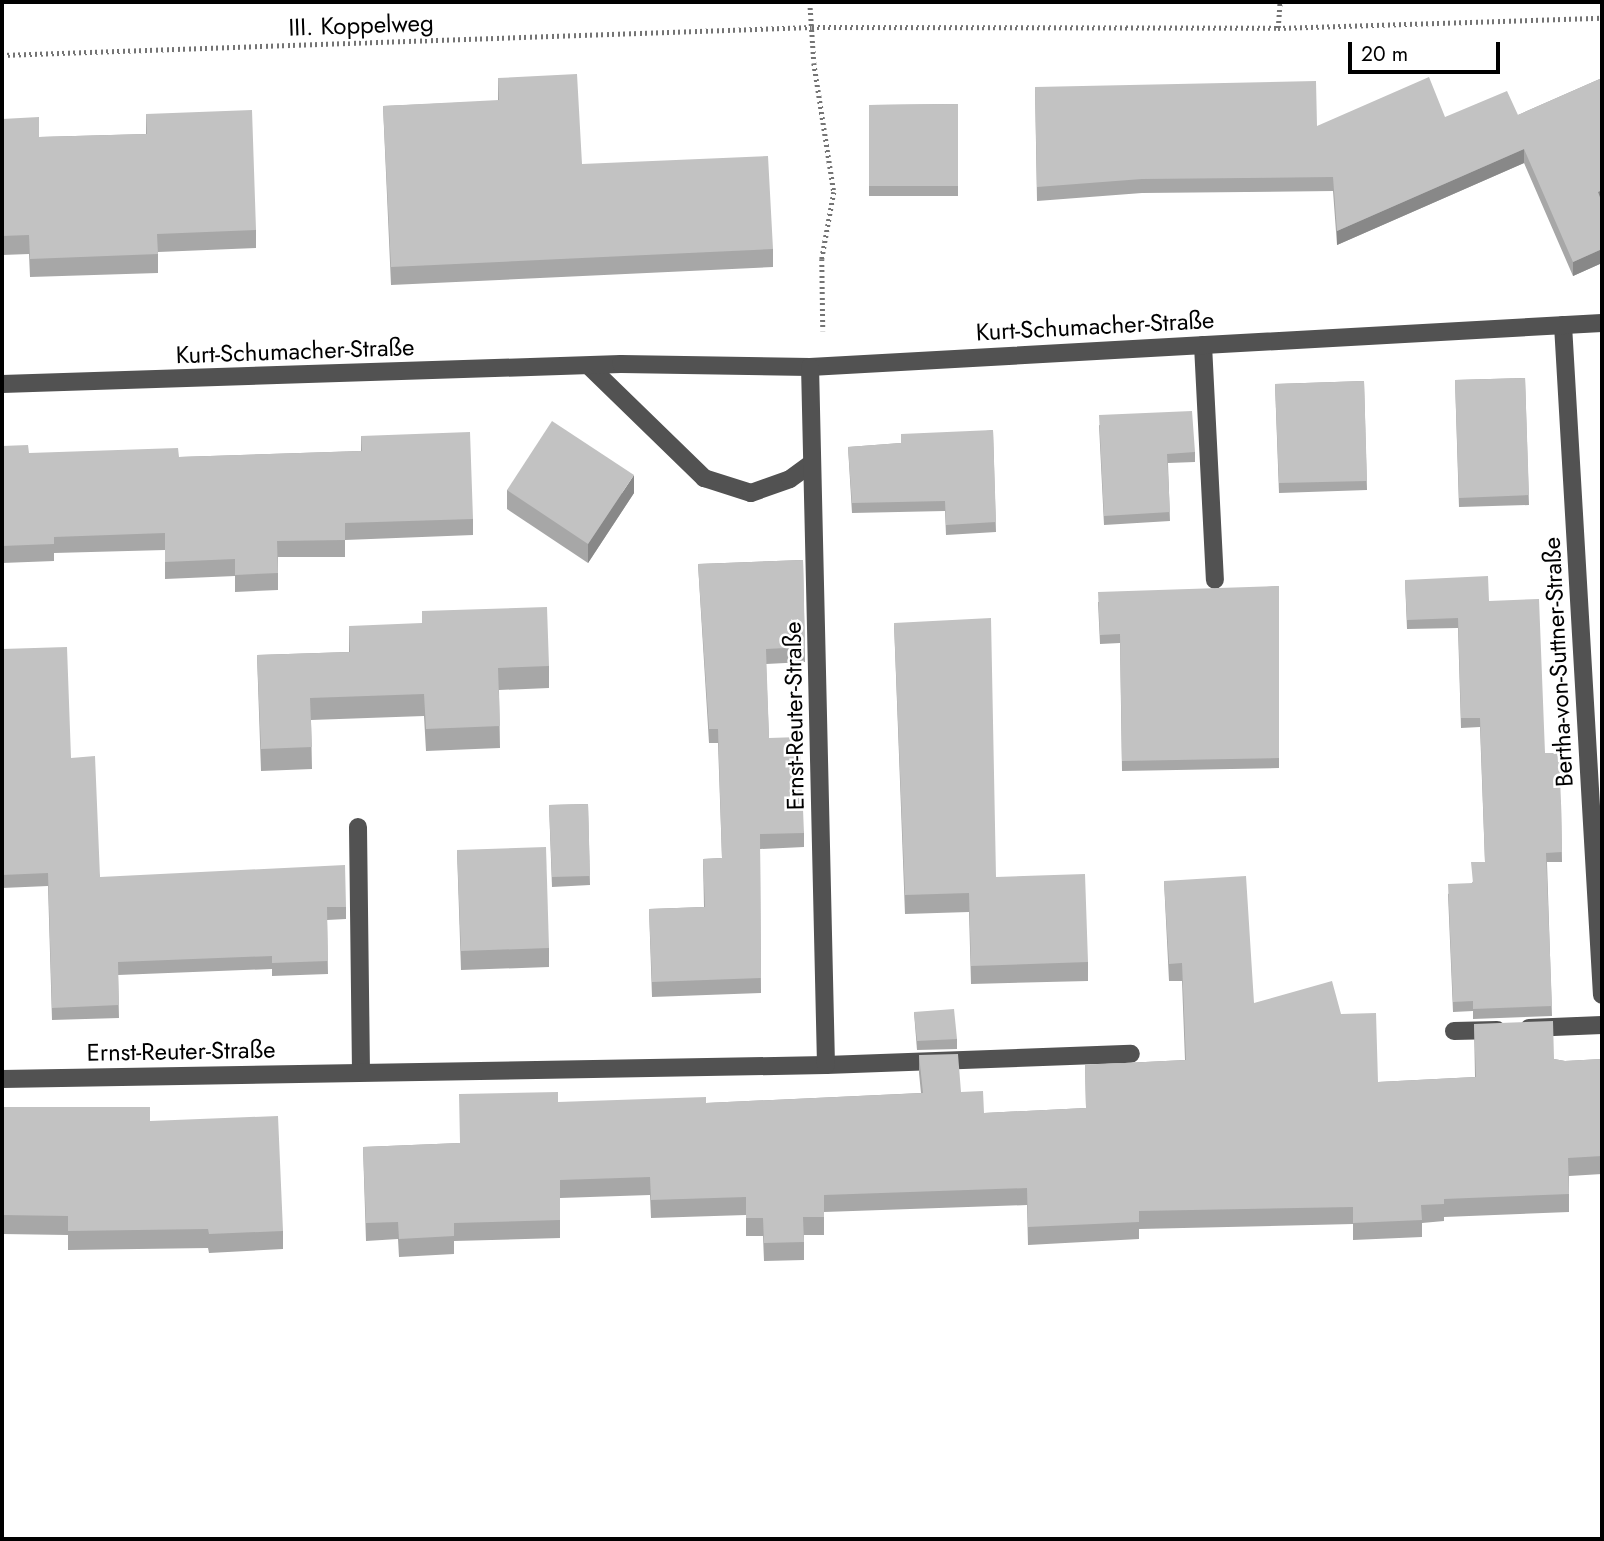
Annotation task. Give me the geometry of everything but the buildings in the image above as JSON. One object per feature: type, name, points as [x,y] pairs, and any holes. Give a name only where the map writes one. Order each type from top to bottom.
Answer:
[{"type":"street","name":"Kurt-Schumacher-Straße","points":[[2,384],[590,366],[817,366],[1602,323]]},
{"type":"street","name":"Bertha-von-Suttner-Straße","points":[[1563,326],[1602,995]]},
{"type":"street","points":[[1203,345],[1215,580]]},
{"type":"street","points":[[590,366],[704,478],[751,493],[790,479],[812,463]]},
{"type":"street","name":"Ernst-Reuter-Straße","points":[[817,366],[812,463],[826,1065]]},
{"type":"street","points":[[358,827],[361,1072]]},
{"type":"street","points":[[1454,1031],[1602,1025]]},
{"type":"street","name":"Ernst-Reuter-Straße","points":[[2,1079],[826,1065],[1131,1054]]},
{"type":"path","points":[[810,2],[834,192],[822,259],[817,366]]},
{"type":"path","points":[[1278,29],[1280,2]]},
{"type":"path","name":"III. Koppelweg","points":[[2,55],[812,27],[1278,29],[1602,18]]}]
